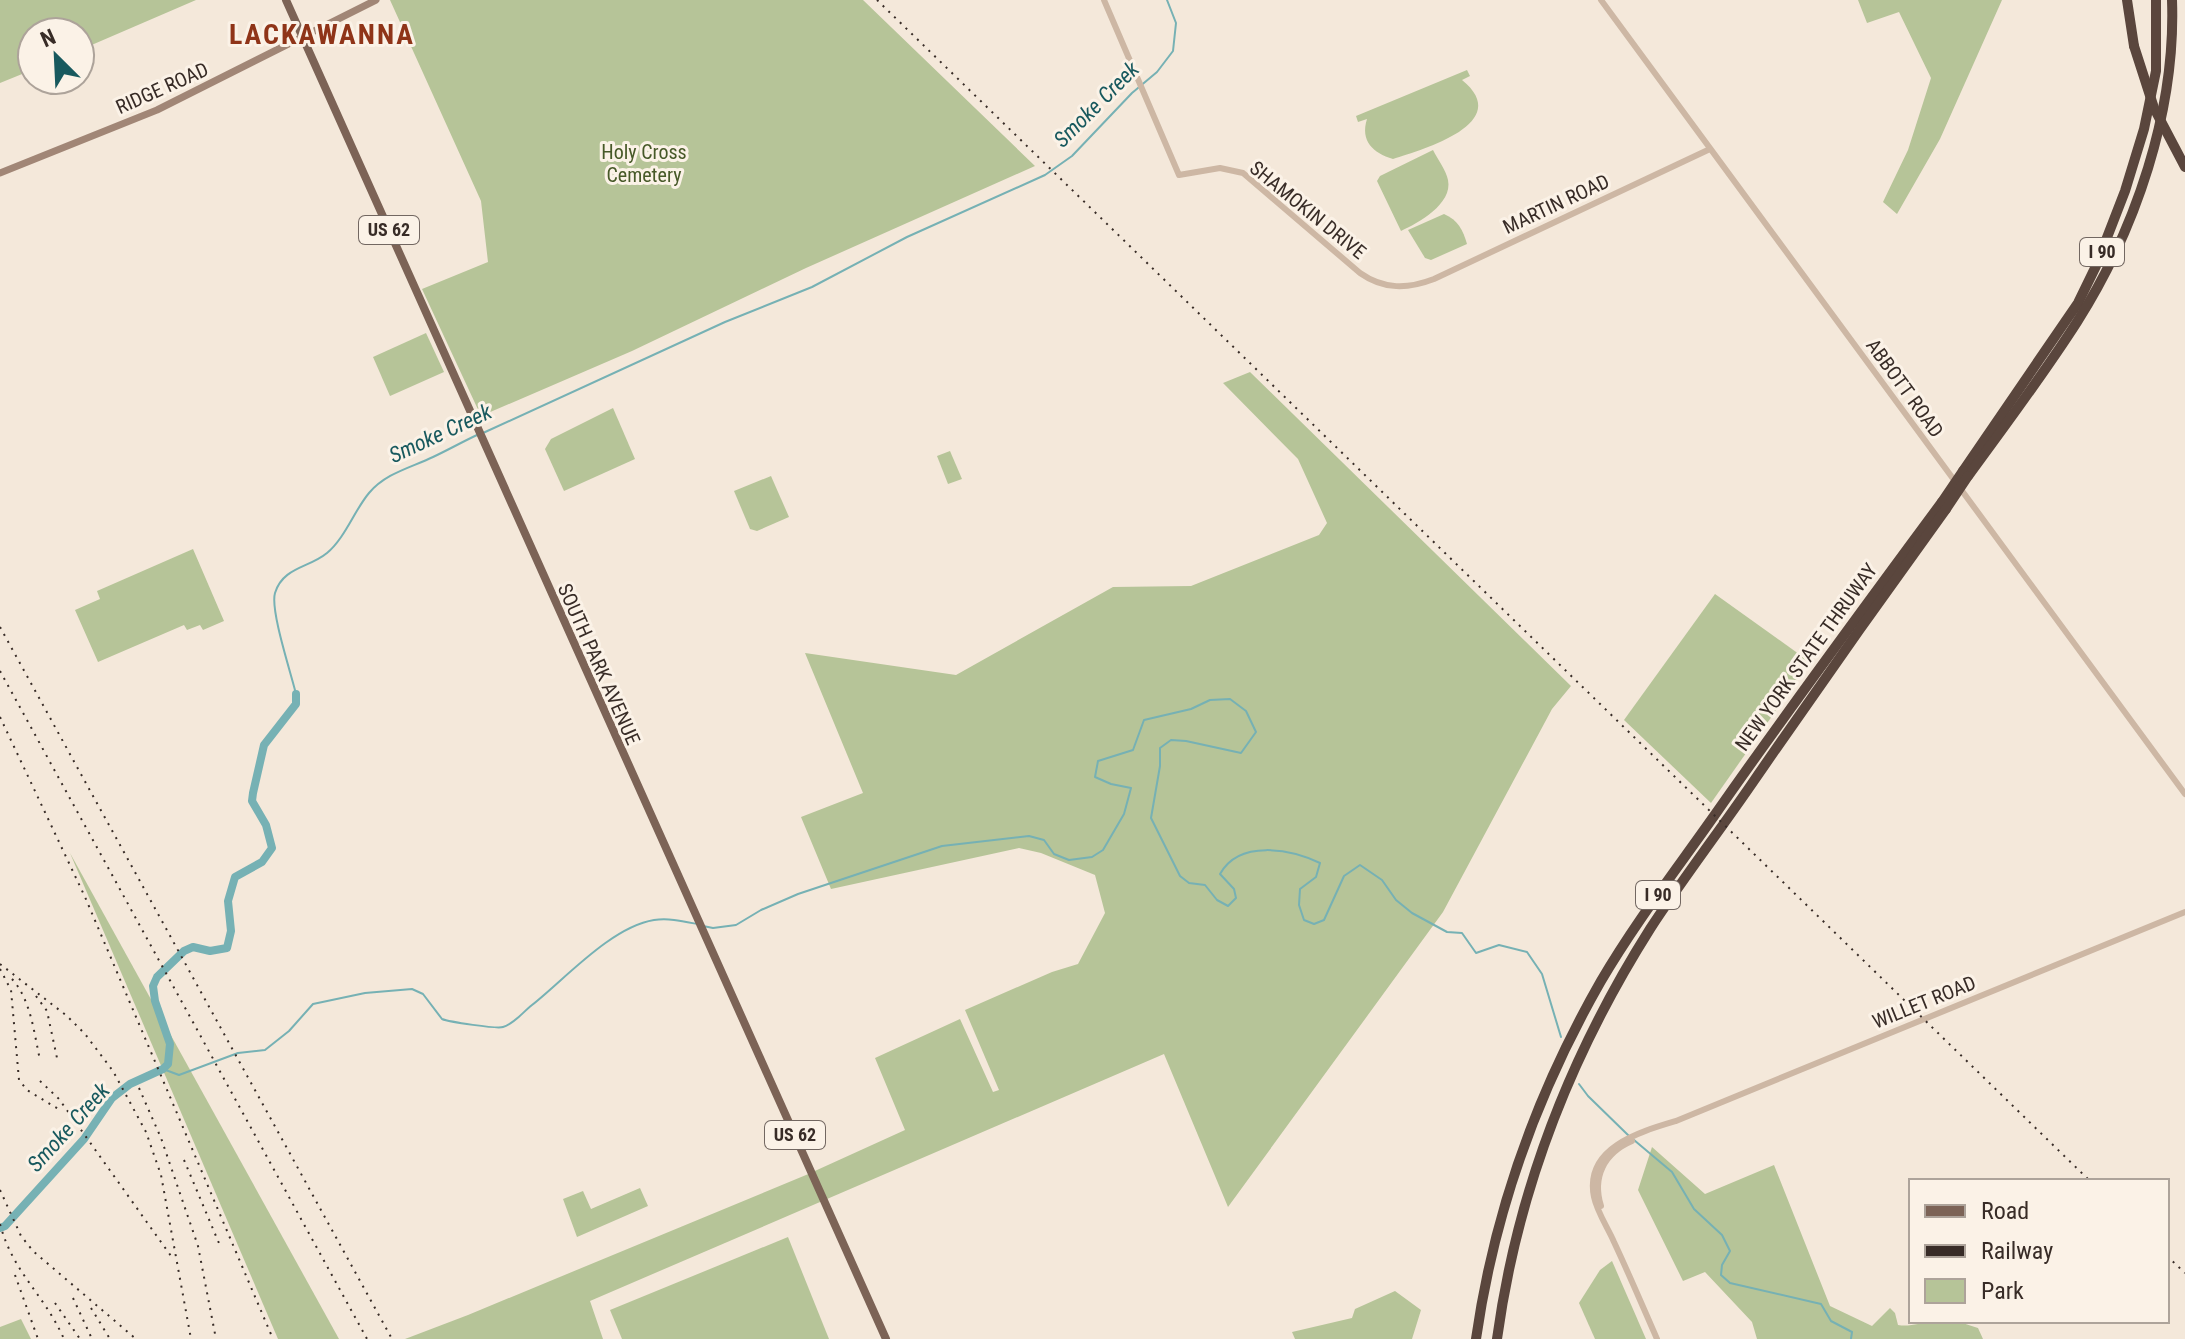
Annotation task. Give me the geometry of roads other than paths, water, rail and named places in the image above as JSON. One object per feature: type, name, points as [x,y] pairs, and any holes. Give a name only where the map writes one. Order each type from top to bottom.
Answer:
[{"type":"highway","points":[[2127,0],[2134,46],[2154,108],[2185,167]]},
{"type":"highway","name":"NEW YORK STATE THRUWAY","points":[[1497,1339],[1509,1269],[1533,1178],[1561,1099],[1601,1014],[1652,926],[1880,599],[2078,303],[2125,191],[2144,129],[2156,71],[2156,0]]},
{"type":"highway","name":"NEW YORK STATE THRUWAY","points":[[1966,473],[2077,322],[2113,257],[2138,196],[2172,73],[2173,0]]},
{"type":"highway","name":"NEW YORK STATE THRUWAY","points":[[1476,1339],[1492,1252],[1528,1137],[1573,1032],[1643,915],[1749,765],[1944,505]]},
{"type":"main road","name":"SOUTH PARK AVENUE","points":[[286,0],[886,1339]]},
{"type":"main road","name":"RIDGE ROAD","points":[[0,173],[157,110],[376,0]]},
{"type":"street","name":"SHAMOKIN DRIVE","points":[[1104,0],[1179,175],[1220,168],[1243,173],[1366,278],[1388,286],[1415,286]]},
{"type":"street","name":"ABBOTT ROAD","points":[[1601,0],[2185,794]]},
{"type":"street","name":"MARTIN ROAD","points":[[1415,286],[1710,149]]},
{"type":"street","name":"WILLET ROAD","points":[[1657,1339],[1593,1194],[1593,1181],[1601,1164],[1620,1144],[2185,912]]},
{"type":"waterway","name":"Smoke Creek","points":[[483,433],[725,322],[812,287],[907,237],[1045,175],[1072,156],[1132,93],[1157,72],[1173,51],[1176,23],[1167,0]]},
{"type":"waterway","name":"Smoke Creek","points":[[296,694],[275,613],[275,593],[279,584],[290,573],[327,553],[364,500],[383,480],[477,435]]},
{"type":"waterway","name":"Smoke Creek","points":[[0,1228],[84,1139],[112,1098],[130,1084],[168,1064],[170,1044],[153,986],[157,977],[184,951],[193,947],[210,951],[227,948],[231,931],[228,901],[235,877],[262,862],[272,848],[266,825],[252,801],[264,745],[296,704],[296,694]]},
{"type":"waterway","points":[[703,926],[736,925],[798,894],[942,846],[1029,836],[1044,840],[1054,854],[1069,860],[1092,857],[1103,850],[1124,814],[1131,788],[1095,777],[1098,761],[1133,750],[1144,720],[1191,709],[1210,700],[1230,699],[1246,711],[1256,732],[1241,753],[1171,740],[1160,748],[1151,818],[1180,876],[1189,883],[1205,885],[1217,900],[1228,906],[1236,898],[1234,889],[1220,874],[1240,856],[1266,850],[1308,858],[1320,863],[1316,877],[1300,889],[1299,905],[1304,920],[1314,924],[1324,920],[1344,876],[1360,865],[1382,880],[1396,900],[1412,913],[1447,932],[1462,933],[1476,953],[1499,945],[1527,952],[1542,974],[1561,1037]]},
{"type":"waterway","points":[[163,1069],[179,1075],[238,1053],[265,1050],[289,1031],[313,1004],[365,993],[412,989],[423,994],[442,1019],[503,1027],[515,1021],[589,955],[621,933],[654,920],[697,924]]},
{"type":"waterway","points":[[1579,1084],[1629,1136]]},
{"type":"waterway","points":[[1634,1140],[1672,1172],[1694,1209],[1722,1235],[1730,1251],[1722,1265],[1721,1275],[1730,1283],[1821,1304],[1831,1321],[1852,1332],[1851,1339]]},
{"type":"railway","points":[[877,0],[2088,1179]]},
{"type":"railway","points":[[0,627],[392,1339]]},
{"type":"railway","points":[[0,671],[367,1339]]},
{"type":"railway","points":[[0,717],[85,897],[273,1339]]},
{"type":"railway","points":[[0,964],[67,1016],[85,1034],[113,1071],[146,1132],[161,1175],[191,1339]]},
{"type":"railway","points":[[0,969],[11,990],[19,1080],[27,1090],[60,1110]]},
{"type":"railway","points":[[12,979],[28,1007],[40,1060]]},
{"type":"railway","points":[[36,996],[47,1011],[57,1058]]},
{"type":"railway","points":[[40,1081],[59,1099],[171,1256]]},
{"type":"railway","points":[[139,1088],[161,1138],[198,1246],[216,1339]]},
{"type":"railway","points":[[184,1160],[221,1248]]},
{"type":"railway","points":[[0,1190],[21,1236],[33,1251],[136,1339]]},
{"type":"railway","points":[[0,1224],[13,1256],[64,1339]]},
{"type":"railway","points":[[2169,1258],[2185,1273]]},
{"type":"railway","points":[[15,1275],[38,1339]]},
{"type":"railway","points":[[73,1298],[92,1339]]},
{"type":"railway","points":[[55,1303],[80,1339]]},
{"type":"railway","points":[[91,1308],[110,1339]]},
{"type":"district","name":"LACKAWANNA","points":[[322,34]]},
{"type":"park label","name":"Holy Cross Cemetery","points":[[644,164]]}]
